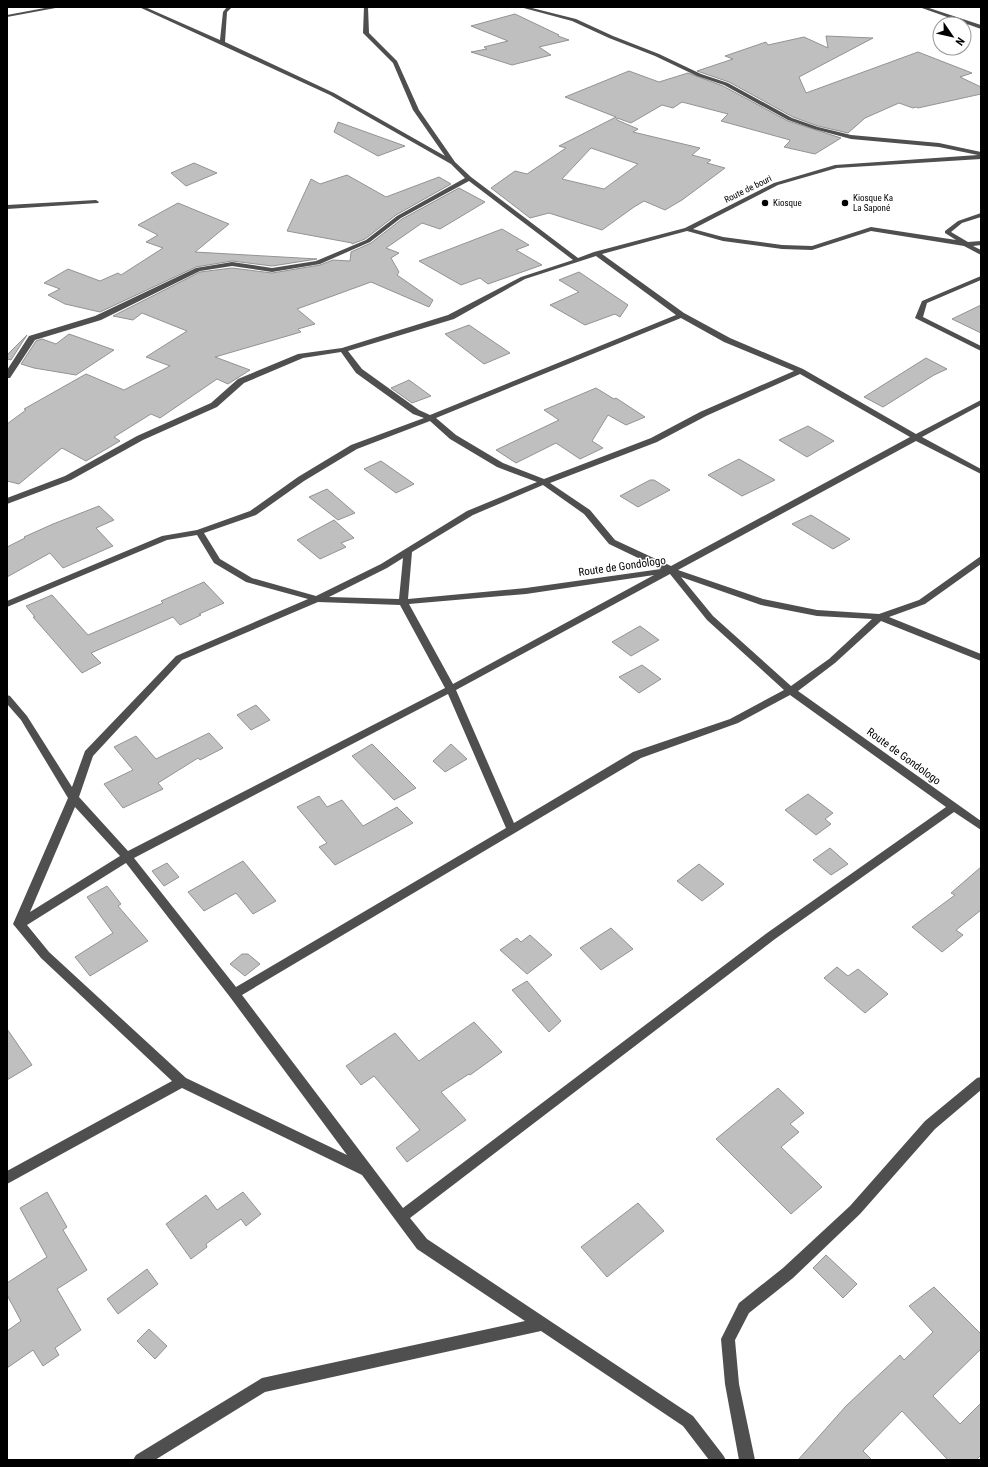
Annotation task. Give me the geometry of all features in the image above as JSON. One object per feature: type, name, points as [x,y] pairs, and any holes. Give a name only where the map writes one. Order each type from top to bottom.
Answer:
[{"type":"street","points":[[7,16],[59,7]]},
{"type":"street","points":[[141,7],[222,42],[332,94],[453,163]]},
{"type":"street","points":[[222,42],[226,12],[230,7]]},
{"type":"street","points":[[366,7],[366,33],[394,62],[416,110],[453,163],[469,178],[576,259]]},
{"type":"street","points":[[522,7],[574,20],[611,37],[657,55],[699,75],[726,84],[790,119],[816,128],[851,137],[939,145],[981,156]]},
{"type":"street","points":[[921,7],[981,27]]},
{"type":"street","name":"Route de bouri","points":[[7,501],[68,478],[140,438],[214,405],[241,381],[301,356],[343,350],[451,317],[523,278],[596,253],[687,229],[776,184],[837,166],[981,156]]},
{"type":"street","points":[[7,376],[32,338],[98,318],[198,269],[232,264],[272,270],[318,263],[368,241],[399,216],[469,178]]},
{"type":"street","points":[[7,207],[96,202]]},
{"type":"street","points":[[981,215],[960,222],[947,232],[981,252]]},
{"type":"street","points":[[687,229],[723,239],[782,247],[812,248],[872,229],[967,244],[981,243]]},
{"type":"street","points":[[596,253],[681,315],[727,340],[800,371],[915,437],[981,472]]},
{"type":"street","points":[[981,278],[924,302],[919,318],[981,349]]},
{"type":"street","points":[[7,604],[165,538],[199,532],[253,513],[301,480],[354,447],[431,418],[681,315]]},
{"type":"street","points":[[343,350],[359,371],[416,412],[431,418],[453,437],[500,465],[544,482],[587,512],[612,542],[671,570],[762,602],[817,613],[880,617],[981,658]]},
{"type":"street","points":[[19,924],[73,798],[89,754],[180,658],[317,599],[384,566],[470,513],[544,482],[654,440],[703,414],[800,371]]},
{"type":"street","points":[[19,924],[128,857],[452,688],[981,402]]},
{"type":"street","name":"Route de Gondologo","points":[[199,532],[217,561],[249,580],[317,599],[403,602],[526,591],[671,570],[710,618],[791,691],[981,826]]},
{"type":"street","points":[[408,551],[403,602],[452,688],[511,828]]},
{"type":"street","points":[[234,994],[511,828],[637,755],[734,721],[791,691],[832,661],[880,617],[922,602],[981,559]]},
{"type":"street","points":[[7,698],[24,718],[73,798],[128,857],[234,994],[422,1244],[688,1421],[718,1460]]},
{"type":"street","points":[[402,1216],[771,936],[953,807]]},
{"type":"street","points":[[19,924],[45,955],[182,1082],[367,1170]]},
{"type":"street","points":[[7,1178],[182,1082]]},
{"type":"street","points":[[746,1460],[732,1384],[728,1339],[744,1308],[800,1263],[855,1210],[930,1125],[981,1082]]},
{"type":"street","points":[[141,1460],[262,1385],[543,1324]]},
{"type":"building","points":[[515,14],[569,40],[539,47],[551,55],[512,65],[471,52],[487,49],[484,47],[508,41],[471,26]]},
{"type":"building","points":[[826,36],[873,38],[799,77],[806,93],[918,52],[972,73],[960,77],[981,87],[981,94],[918,108],[913,108],[899,103],[865,118],[848,133],[818,126],[793,117],[729,82],[697,71],[733,59],[725,56],[766,42],[768,45],[804,37],[828,48]]},
{"type":"building","points":[[629,71],[659,82],[688,73],[723,86],[788,121],[841,138],[815,154],[784,147],[790,140],[721,121],[728,114],[682,102],[673,108],[662,105],[631,123],[617,118],[617,120],[638,129],[633,132],[700,148],[692,155],[711,160],[707,163],[725,168],[682,200],[665,210],[644,201],[602,230],[549,213],[530,218],[491,188],[515,171],[527,174],[566,148],[559,146],[616,117],[565,97]],"holes":[[[591,148],[638,164],[604,189],[562,179]]]},
{"type":"building","points":[[338,122],[405,146],[378,156],[334,132]]},
{"type":"building","points":[[194,163],[217,173],[186,186],[171,173]]},
{"type":"building","points":[[347,175],[386,197],[439,177],[451,184],[396,215],[365,239],[352,244],[287,231],[311,179],[320,184]]},
{"type":"building","points":[[459,188],[485,202],[440,229],[422,223],[386,248],[399,253],[391,258],[399,272],[397,275],[433,300],[429,307],[371,282],[297,309],[315,324],[298,329],[301,332],[215,357],[250,370],[228,384],[217,379],[160,418],[151,414],[114,437],[120,441],[86,461],[62,448],[19,484],[7,481],[7,424],[26,410],[24,409],[86,374],[124,390],[170,366],[146,357],[187,331],[142,313],[133,320],[113,316],[200,272],[232,268],[272,273],[320,265],[333,260],[350,261],[351,252],[371,243],[402,219]]},
{"type":"building","points":[[178,203],[229,224],[195,252],[317,259],[272,266],[232,261],[196,267],[100,312],[65,304],[48,295],[60,289],[44,283],[68,269],[100,281],[118,273],[121,275],[163,248],[146,242],[158,235],[138,225]]},
{"type":"building","points":[[502,229],[529,245],[516,250],[542,265],[488,284],[480,278],[461,285],[419,261]]},
{"type":"building","points":[[579,272],[628,305],[620,317],[615,314],[585,325],[550,305],[579,292],[559,280]]},
{"type":"building","points":[[981,305],[981,333],[952,319]]},
{"type":"building","points":[[469,325],[510,353],[484,364],[445,334]]},
{"type":"building","points":[[69,334],[114,350],[76,375],[34,368],[21,364],[36,341],[42,339],[56,344]]},
{"type":"building","points":[[27,335],[11,360],[7,359],[7,355]]},
{"type":"building","points":[[926,358],[947,369],[934,375],[883,407],[864,397]]},
{"type":"building","points":[[409,380],[431,396],[412,403],[391,388]]},
{"type":"building","points":[[596,388],[614,399],[616,398],[645,417],[626,425],[608,415],[592,441],[603,448],[580,459],[556,443],[516,463],[496,450],[559,420],[544,410]]},
{"type":"building","points":[[808,426],[834,441],[807,457],[779,440]]},
{"type":"building","points":[[739,459],[775,480],[742,496],[708,475]]},
{"type":"building","points":[[381,461],[414,484],[396,493],[364,469]]},
{"type":"building","points":[[650,480],[654,480],[670,490],[638,507],[620,496]]},
{"type":"building","points":[[327,489],[355,513],[338,520],[309,497]]},
{"type":"building","points":[[99,506],[114,520],[96,528],[113,546],[63,568],[50,553],[7,577],[7,547],[25,538],[24,537],[53,524]]},
{"type":"building","points":[[811,515],[850,539],[833,549],[792,524]]},
{"type":"building","points":[[334,520],[354,538],[341,543],[346,547],[320,559],[297,540]]},
{"type":"building","points":[[204,582],[224,603],[199,614],[201,615],[180,625],[173,617],[91,653],[101,663],[82,673],[33,617],[35,617],[26,606],[52,595],[88,635],[163,603],[161,601]]},
{"type":"building","points":[[640,626],[659,640],[631,656],[612,642]]},
{"type":"building","points":[[642,665],[661,679],[639,693],[619,677]]},
{"type":"building","points":[[256,705],[270,720],[251,730],[237,715]]},
{"type":"building","points":[[209,733],[223,748],[200,760],[198,758],[158,783],[163,789],[123,808],[104,784],[133,770],[114,747],[136,736],[156,759]]},
{"type":"building","points":[[372,744],[416,788],[394,800],[352,756]]},
{"type":"building","points":[[451,744],[467,759],[445,772],[433,761]]},
{"type":"building","points":[[808,794],[833,813],[825,819],[831,824],[816,835],[785,810]]},
{"type":"building","points":[[319,796],[327,807],[342,800],[363,826],[397,807],[413,823],[335,865],[319,847],[327,843],[297,807]]},
{"type":"building","points":[[830,848],[848,864],[831,875],[813,860]]},
{"type":"building","points":[[243,861],[276,901],[253,914],[236,893],[204,911],[188,892]]},
{"type":"building","points":[[167,863],[179,877],[164,886],[152,871]]},
{"type":"building","points":[[699,864],[724,884],[702,901],[677,881]]},
{"type":"building","points":[[981,867],[981,910],[956,930],[963,935],[942,952],[912,927],[955,895],[951,893]]},
{"type":"building","points":[[107,886],[121,904],[118,906],[148,941],[90,976],[75,957],[113,933],[87,897]]},
{"type":"building","points":[[611,928],[633,949],[601,970],[580,948]]},
{"type":"building","points":[[530,935],[552,955],[527,974],[500,950],[517,938],[521,942]]},
{"type":"building","points":[[242,954],[248,954],[260,964],[245,976],[230,964]]},
{"type":"building","points":[[837,967],[848,976],[858,969],[888,994],[865,1013],[824,978]]},
{"type":"building","points":[[527,981],[561,1021],[549,1032],[512,990]]},
{"type":"building","points":[[474,1022],[502,1052],[470,1075],[469,1074],[441,1092],[466,1120],[407,1162],[396,1148],[420,1130],[374,1076],[361,1085],[346,1066],[395,1033],[419,1061]]},
{"type":"building","points":[[7,1029],[32,1065],[7,1080]]},
{"type":"building","points":[[778,1088],[804,1113],[790,1124],[799,1132],[781,1147],[822,1187],[791,1214],[716,1139]]},
{"type":"building","points":[[47,1192],[67,1227],[63,1230],[87,1270],[57,1289],[81,1330],[55,1348],[59,1355],[43,1366],[33,1350],[7,1368],[7,1331],[21,1321],[7,1295],[7,1283],[47,1257],[20,1208]]},
{"type":"building","points":[[243,1192],[261,1214],[246,1226],[241,1219],[206,1244],[207,1247],[191,1259],[166,1224],[206,1195],[217,1210]]},
{"type":"building","points":[[638,1203],[664,1231],[607,1277],[581,1247]]},
{"type":"building","points":[[826,1255],[857,1284],[843,1298],[813,1268]]},
{"type":"building","points":[[147,1269],[158,1284],[118,1314],[107,1299]]},
{"type":"building","points":[[934,1287],[981,1334],[981,1349],[933,1396],[960,1424],[981,1403],[981,1455],[976,1460],[948,1460],[902,1411],[863,1451],[872,1460],[798,1460],[846,1406],[900,1355],[904,1360],[933,1332],[909,1306]]},
{"type":"building","points":[[149,1329],[167,1346],[155,1359],[137,1341]]},
{"type":"place","name":"Kiosque","points":[[765,203]]},
{"type":"place","name":"Kiosque Ka La Saponé","points":[[845,203]]}]
